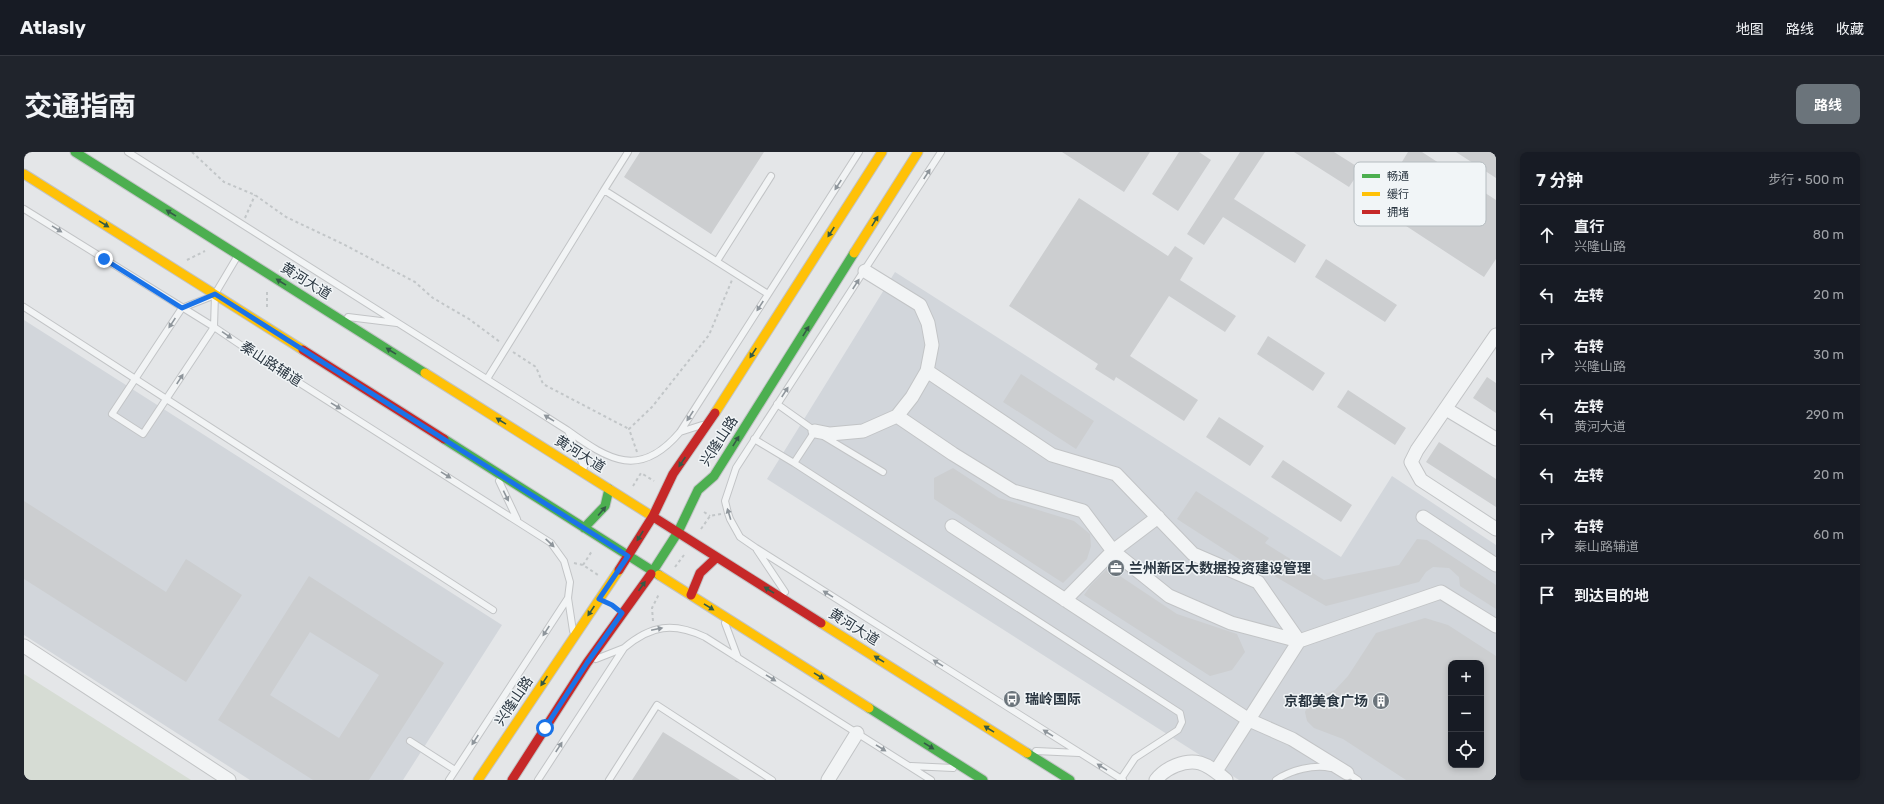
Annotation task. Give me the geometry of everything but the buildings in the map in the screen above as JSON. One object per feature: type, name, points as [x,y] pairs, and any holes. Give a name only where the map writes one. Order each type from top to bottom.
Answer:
[{"type":"main road","name":"黄河大道","points":[[75,152],[1070,780]]},
{"type":"main road","name":"兴隆山路","points":[[478,780],[573,638],[602,600],[653,516],[673,474],[708,424],[882,152]]},
{"type":"main road","name":"兴隆山路","points":[[512,780],[620,611],[653,571],[678,532],[698,490],[714,476],[918,152]]},
{"type":"main road","points":[[24,174],[983,780]]},
{"type":"main road","points":[[673,474],[684,484],[698,490]]},
{"type":"main road","points":[[584,528],[602,511],[610,500],[609,489]]},
{"type":"main road","points":[[691,595],[694,582],[704,567],[717,557]]},
{"type":"street","points":[[815,431],[830,434],[863,431],[897,416],[912,397],[927,371],[932,345],[928,323],[920,305],[864,271]]},
{"type":"street","points":[[1496,335],[1411,462],[1421,480],[1496,529]]},
{"type":"street","points":[[927,371],[1052,455],[1116,474],[1193,554],[1258,582],[1299,641]]},
{"type":"street","points":[[1446,409],[1496,439]]},
{"type":"street","points":[[897,416],[953,454],[1013,491],[1083,511],[1113,551],[1169,596],[1232,623],[1299,641],[1441,592],[1496,626]]},
{"type":"street","points":[[1065,600],[1113,551],[1158,517]]},
{"type":"street","points":[[1423,517],[1496,565]]},
{"type":"street","points":[[952,526],[1249,720],[1292,739],[1353,776]]},
{"type":"street","points":[[1156,780],[1162,772],[1183,763],[1199,763],[1221,776],[1249,720],[1299,641]]},
{"type":"street","points":[[24,646],[229,780]]},
{"type":"street","points":[[828,780],[857,733]]},
{"type":"lane","points":[[128,152],[567,430],[592,448],[610,458],[630,461],[650,457],[667,447],[680,432],[859,152]]},
{"type":"lane","points":[[487,379],[628,152]]},
{"type":"lane","points":[[754,439],[1180,713],[1182,722],[1178,730],[1135,758],[1122,779],[756,548],[740,537],[730,519],[725,501],[736,468],[754,439],[941,152]]},
{"type":"lane","points":[[717,261],[771,176]]},
{"type":"lane","points":[[604,190],[768,294]]},
{"type":"lane","name":"秦山路辅道","points":[[24,208],[214,327],[552,543],[564,561],[570,582],[568,598],[573,638]]},
{"type":"lane","points":[[215,294],[182,308],[112,414],[143,434],[214,327],[215,294],[238,255]]},
{"type":"lane","points":[[24,307],[493,610]]},
{"type":"lane","points":[[334,315],[400,324]]},
{"type":"lane","points":[[777,404],[815,431],[883,472]]},
{"type":"lane","points":[[680,432],[708,424]]},
{"type":"lane","points":[[567,430],[588,475]]},
{"type":"lane","points":[[794,464],[815,431]]},
{"type":"lane","points":[[714,476],[747,450]]},
{"type":"lane","points":[[494,470],[518,521]]},
{"type":"lane","points":[[756,548],[794,605]]},
{"type":"lane","points":[[449,780],[568,598]]},
{"type":"lane","points":[[722,614],[738,658]]},
{"type":"lane","points":[[538,780],[624,648],[638,636],[654,629],[671,626],[689,629],[705,636],[931,780]]},
{"type":"lane","points":[[587,663],[624,648]]},
{"type":"lane","points":[[609,780],[657,705],[772,780]]},
{"type":"lane","points":[[410,741],[456,770]]},
{"type":"lane","points":[[1022,750],[1081,753]]},
{"type":"lane","points":[[909,766],[966,769]]},
{"type":"lane","points":[[1276,780],[1294,771],[1321,766],[1353,776]]},
{"type":"path","points":[[192,152],[224,182],[255,195],[286,217],[343,244],[414,282],[433,298],[469,319],[506,347],[536,367],[543,384],[629,429],[640,459]]},
{"type":"path","points":[[242,224],[255,195]]},
{"type":"path","points":[[172,267],[220,244]]},
{"type":"path","points":[[267,273],[267,328]]},
{"type":"path","points":[[629,429],[652,407],[709,335],[735,273]]},
{"type":"path","points":[[654,629],[652,608],[666,580],[710,516],[728,513]]},
{"type":"shaded area","points":[[895,272],[1341,557],[1392,476],[1496,545],[1496,780],[1239,780],[767,479]]},
{"type":"shaded area","points":[[24,320],[502,625],[403,780],[250,780],[24,635]]},
{"type":"shaded area","points":[[24,674],[191,780],[24,780]]},
{"type":"traffic: fast","points":[[75,152],[425,373]]},
{"type":"traffic: fast","points":[[651,574],[678,532],[698,490],[714,476],[854,253]]},
{"type":"traffic: fast","points":[[444,439],[659,575]]},
{"type":"traffic: fast","points":[[584,528],[605,506],[609,489]]},
{"type":"traffic: fast","points":[[869,708],[983,780]]},
{"type":"traffic: fast","points":[[1027,753],[1070,780]]},
{"type":"traffic: slow","points":[[715,413],[882,152]]},
{"type":"traffic: slow","points":[[854,253],[918,152]]},
{"type":"traffic: slow","points":[[24,174],[303,350]]},
{"type":"traffic: slow","points":[[425,373],[655,518]]},
{"type":"traffic: slow","points":[[478,780],[619,570]]},
{"type":"traffic: slow","points":[[659,575],[869,708]]},
{"type":"traffic: slow","points":[[821,623],[1027,753]]},
{"type":"traffic: jam","points":[[303,350],[444,439]]},
{"type":"traffic: jam","points":[[619,570],[653,516],[673,474],[715,413]]},
{"type":"traffic: jam","points":[[655,518],[821,623]]},
{"type":"traffic: jam","points":[[691,595],[700,573],[717,557]]},
{"type":"traffic: jam","points":[[512,780],[587,663],[651,574]]},
{"type":"place","name":"兰州新区大数据投资建设管理","points":[[1116,568]]},
{"type":"place","name":"瑞岭国际","points":[[1012,699]]},
{"type":"place","name":"京都美食广场","points":[[1381,701]]},
{"type":"route","points":[[104,259],[182,308],[215,294],[628,556],[599,599],[612,605],[622,613],[587,663],[545,728]]}]
